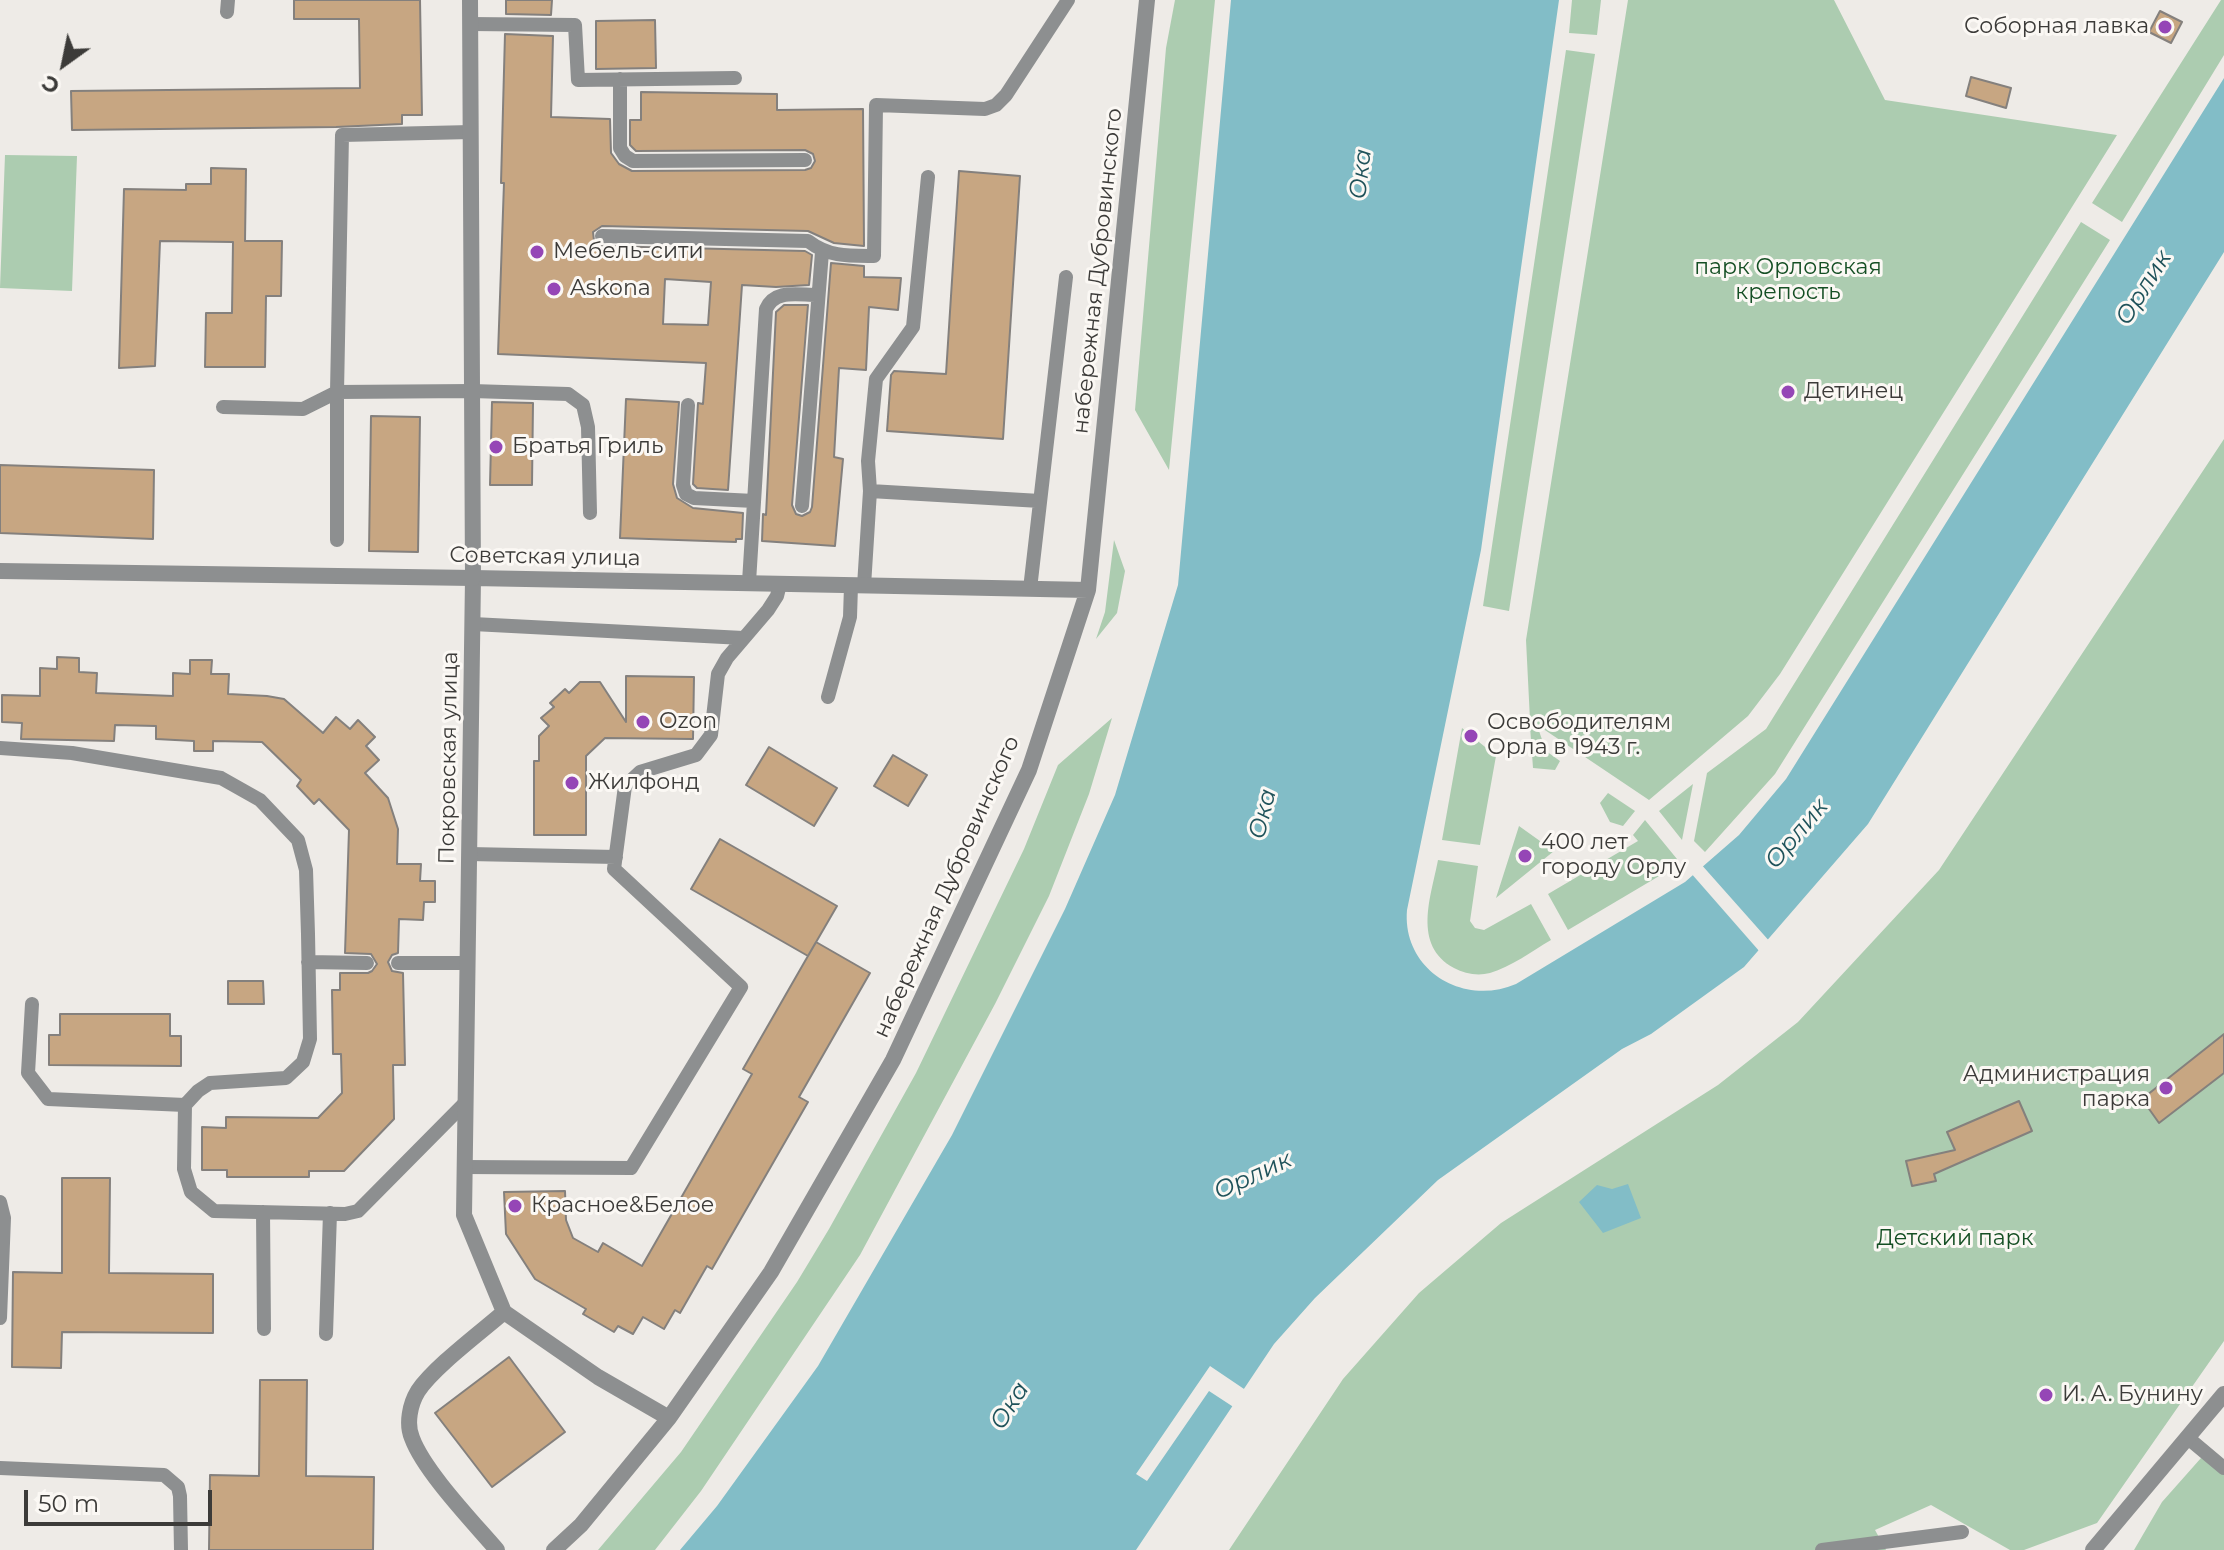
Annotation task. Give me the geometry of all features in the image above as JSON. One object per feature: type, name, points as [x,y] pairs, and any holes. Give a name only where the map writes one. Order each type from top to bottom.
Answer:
[{"type":"street","name":"Покровская улица","points":[[470,0],[473,624],[464,1215],[504,1312]]},
{"type":"street","name":"набережная Дубровинского","points":[[554,1550],[581,1525],[669,1418],[771,1272],[899,1048],[1029,770],[1088,590],[1147,0]]},
{"type":"street","name":"Советская улица","points":[[0,571],[1088,590]]},
{"type":"street","points":[[497,1550],[430,1468],[411,1438],[409,1425],[412,1403],[423,1384],[504,1312],[598,1377],[669,1418]]},
{"type":"street","points":[[2093,1550],[2222,1397]]},
{"type":"lane","points":[[602,236],[808,241],[822,252],[874,256],[876,105],[985,109],[996,105],[1006,95],[1068,0]]},
{"type":"lane","points":[[470,24],[575,25],[578,80],[735,78]]},
{"type":"lane","points":[[620,79],[620,148],[633,161],[805,160]]},
{"type":"lane","points":[[337,540],[342,135],[471,132]]},
{"type":"lane","points":[[828,697],[857,586],[870,491],[868,461],[876,379],[913,327],[928,177]]},
{"type":"lane","points":[[802,506],[822,252]]},
{"type":"lane","points":[[1030,589],[1066,277]]},
{"type":"lane","points":[[749,582],[766,309],[777,295],[817,295]]},
{"type":"lane","points":[[223,407],[303,409],[337,392],[568,394],[583,405],[588,427],[590,513]]},
{"type":"lane","points":[[688,405],[683,485],[686,494],[694,498],[754,501]]},
{"type":"lane","points":[[870,491],[1040,501]]},
{"type":"lane","points":[[465,1167],[631,1168],[741,987],[614,869],[625,786],[640,772],[696,755],[711,735],[718,674],[727,658],[768,610],[780,584]]},
{"type":"lane","points":[[473,624],[743,638]]},
{"type":"lane","points":[[0,748],[72,753],[221,778],[260,800],[298,840],[306,870],[310,1039],[303,1062],[286,1078],[210,1083],[185,1105],[48,1099],[28,1073],[32,1004]]},
{"type":"lane","points":[[469,854],[616,857]]},
{"type":"lane","points":[[308,962],[367,963]]},
{"type":"lane","points":[[398,963],[468,963]]},
{"type":"lane","points":[[185,1105],[184,1169],[191,1192],[214,1211],[330,1213],[358,1211],[367,1205],[466,1102]]},
{"type":"lane","points":[[0,1202],[4,1218],[0,1318]]},
{"type":"lane","points":[[263,1212],[264,1329]]},
{"type":"lane","points":[[326,1334],[330,1213]]},
{"type":"lane","points":[[2188,1438],[2224,1468]]},
{"type":"lane","points":[[0,1468],[164,1475],[178,1487],[181,1550]]},
{"type":"lane","points":[[1822,1550],[1962,1532]]},
{"type":"green space","points":[[1175,0],[1215,0],[1169,470],[1135,410],[1166,48]]},
{"type":"green space","points":[[1572,0],[1601,0],[1597,35],[1569,33]]},
{"type":"green space","name":"парк Орловская крепость","points":[[1628,0],[1834,0],[1885,100],[2117,135],[1780,674],[1748,716],[1649,800],[1530,720],[1526,640]]},
{"type":"green space","points":[[2221,0],[2224,0],[2224,55],[2122,222],[2092,203]]},
{"type":"green space","points":[[1566,50],[1595,54],[1509,611],[1483,606]]},
{"type":"green space","points":[[5,155],[77,156],[72,291],[0,288]]},
{"type":"green space","points":[[2081,222],[2110,240],[1775,774],[1705,852],[1694,841],[1707,773],[1766,729]]},
{"type":"green space","name":"Детский парк","points":[[2224,439],[2224,1341],[2097,1523],[2024,1550],[2010,1550],[1931,1505],[1875,1530],[1886,1550],[1229,1550],[1343,1379],[1419,1293],[1501,1223],[1718,1085],[1798,1022],[1939,870]]},
{"type":"green space","points":[[1114,540],[1125,571],[1117,613],[1096,639],[1105,612]]},
{"type":"green space","points":[[1112,718],[1089,794],[1049,896],[995,1004],[860,1255],[701,1491],[655,1550],[598,1550],[681,1452],[797,1282],[916,1073],[1024,849],[1058,765]]},
{"type":"green space","points":[[1530,726],[1539,731],[1546,751],[1560,761],[1555,770],[1533,768]]},
{"type":"green space","points":[[1462,728],[1496,756],[1480,845],[1442,840]]},
{"type":"green space","points":[[1693,784],[1682,840],[1659,811]]},
{"type":"green space","points":[[1608,793],[1635,811],[1623,826],[1610,822],[1600,803]]},
{"type":"green space","points":[[1645,820],[1677,859],[1671,869],[1568,930],[1548,894],[1638,841],[1633,835]]},
{"type":"green space","points":[[1519,826],[1554,851],[1496,898]]},
{"type":"green space","points":[[1438,860],[1478,866],[1470,921],[1475,928],[1484,930],[1531,904],[1551,940],[1514,963],[1490,973],[1472,974],[1454,968],[1433,947],[1429,933],[1429,904]]},
{"type":"green space","points":[[2201,1458],[2224,1461],[2224,1550],[2134,1550],[2162,1502]]},
{"type":"water","points":[[1231,0],[1559,0],[1481,550],[1407,910],[1408,931],[1414,950],[1439,978],[1456,986],[1496,990],[1516,984],[1685,882],[1739,835],[1786,779],[2224,78],[2224,252],[1868,824],[1744,967],[1438,1180],[1315,1298],[1274,1344],[1136,1550],[680,1550],[717,1506],[818,1366],[952,1135],[1065,909],[1115,795],[1178,585]]},
{"type":"water","points":[[1628,1184],[1641,1218],[1603,1233],[1579,1202],[1597,1185],[1612,1189]]},
{"type":"pier","points":[[1700,863],[1771,943],[1760,952],[1690,872]]},
{"type":"pier","points":[[1210,1366],[1247,1391],[1235,1408],[1209,1391],[1147,1481],[1136,1474]]},
{"type":"building","points":[[294,0],[420,0],[422,115],[402,115],[402,124],[336,127],[72,130],[71,91],[360,88],[359,19],[294,19]]},
{"type":"building","points":[[506,0],[552,0],[551,15],[506,14]]},
{"type":"building","name":"Соборная лавка","points":[[2160,11],[2182,22],[2171,43],[2149,32]]},
{"type":"building","points":[[655,20],[656,68],[596,69],[596,21]]},
{"type":"building","points":[[505,34],[553,36],[551,117],[610,119],[611,153],[619,164],[632,171],[805,170],[811,168],[815,161],[813,154],[805,150],[636,151],[630,145],[630,120],[641,120],[641,92],[777,94],[777,110],[863,109],[864,246],[834,243],[808,231],[602,226],[593,232],[594,241],[602,246],[805,251],[812,255],[809,285],[742,285],[728,490],[697,488],[693,484],[698,403],[703,404],[706,363],[498,354],[504,183],[501,183]],"holes":[[[665,279],[711,282],[708,325],[663,324]]]},
{"type":"building","points":[[1971,77],[2011,88],[2006,108],[1966,96]]},
{"type":"building","points":[[211,168],[246,169],[245,241],[282,241],[281,296],[266,296],[265,367],[205,367],[206,313],[232,313],[233,242],[160,241],[155,366],[119,368],[124,189],[186,190],[186,184],[211,184]]},
{"type":"building","points":[[959,171],[1020,176],[1003,439],[887,431],[891,375],[894,371],[946,374]]},
{"type":"building","points":[[831,263],[864,266],[864,277],[901,278],[898,310],[869,307],[866,370],[839,368],[834,457],[843,459],[835,546],[762,541],[763,514],[766,515],[776,312],[784,305],[808,305],[792,505],[796,514],[802,516],[812,507]]},
{"type":"building","points":[[626,399],[679,402],[673,484],[677,498],[693,508],[743,513],[742,539],[736,539],[736,542],[620,538]]},
{"type":"building","points":[[492,402],[533,403],[532,485],[490,485]]},
{"type":"building","points":[[371,416],[420,417],[418,552],[369,551]]},
{"type":"building","points":[[0,465],[154,470],[153,539],[0,533]]},
{"type":"building","points":[[57,657],[79,658],[79,672],[97,673],[96,693],[173,696],[173,673],[190,674],[190,660],[212,660],[211,674],[229,674],[228,694],[284,699],[323,733],[336,717],[350,729],[358,720],[375,737],[366,746],[379,760],[365,773],[388,798],[398,829],[397,864],[421,864],[420,881],[435,881],[435,902],[424,902],[423,920],[399,919],[398,953],[392,955],[388,962],[392,971],[403,973],[405,1065],[393,1065],[394,1119],[344,1171],[309,1171],[309,1177],[227,1177],[227,1170],[202,1170],[202,1127],[226,1128],[226,1117],[318,1118],[342,1093],[341,1054],[333,1054],[332,990],[340,990],[340,973],[368,973],[377,964],[371,954],[345,953],[349,830],[319,799],[314,804],[297,786],[301,780],[262,742],[213,741],[213,751],[194,751],[194,741],[156,739],[156,726],[115,725],[114,741],[21,739],[22,723],[2,722],[2,695],[40,696],[40,668],[57,669]]},
{"type":"building","points":[[626,676],[694,677],[693,739],[605,738],[586,756],[586,835],[534,835],[534,761],[539,761],[539,736],[549,726],[541,718],[554,707],[550,703],[565,689],[569,693],[580,682],[600,682],[626,722]]},
{"type":"building","points":[[769,747],[837,788],[814,826],[746,785]]},
{"type":"building","points":[[893,755],[927,775],[908,806],[874,786]]},
{"type":"building","points":[[720,839],[837,906],[808,956],[691,889]]},
{"type":"building","points":[[816,942],[870,973],[799,1097],[808,1102],[712,1269],[707,1266],[680,1313],[675,1310],[664,1329],[643,1317],[633,1334],[618,1326],[614,1332],[583,1314],[586,1309],[535,1279],[506,1234],[504,1192],[565,1191],[566,1220],[573,1238],[598,1252],[603,1243],[642,1266],[752,1074],[743,1069]]},
{"type":"building","points":[[228,981],[263,981],[264,1004],[228,1004]]},
{"type":"building","points":[[60,1014],[170,1014],[170,1036],[181,1036],[181,1066],[49,1065],[49,1035],[60,1035]]},
{"type":"building","points":[[2224,1034],[2224,1073],[2159,1123],[2142,1099]]},
{"type":"building","points":[[2019,1101],[2032,1131],[1934,1174],[1936,1181],[1912,1186],[1906,1161],[1955,1150],[1947,1132]]},
{"type":"building","points":[[62,1178],[110,1178],[109,1273],[213,1274],[213,1333],[62,1332],[61,1368],[12,1367],[13,1272],[62,1273]]},
{"type":"building","points":[[509,1357],[565,1432],[492,1487],[435,1413]]},
{"type":"building","points":[[260,1380],[307,1380],[306,1476],[374,1477],[373,1550],[209,1550],[210,1475],[259,1476]]},
{"type":"place","name":"Соборная лавка","points":[[2165,27]]},
{"type":"place","name":"Мебель-сити","points":[[537,252]]},
{"type":"place","name":"Askona","points":[[554,289]]},
{"type":"place","name":"Детинец","points":[[1788,392]]},
{"type":"place","name":"Братья Гриль","points":[[496,447]]},
{"type":"place","name":"Ozon","points":[[643,722]]},
{"type":"place","name":"Освободителям Орла в 1943 г.","points":[[1471,736]]},
{"type":"place","name":"Жилфонд","points":[[572,783]]},
{"type":"place","name":"400 лет городу Орлу","points":[[1525,856]]},
{"type":"place","name":"Администрация парка","points":[[2166,1088]]},
{"type":"place","name":"Красное&Белое","points":[[515,1206]]},
{"type":"place","name":"И. А. Бунину","points":[[2046,1395]]},
{"type":"water label","name":"Ока","points":[[1361,174]]},
{"type":"water label","name":"Орлик","points":[[2144,288]]},
{"type":"water label","name":"Ока","points":[[1263,814]]},
{"type":"water label","name":"Орлик","points":[[1797,834]]},
{"type":"water label","name":"Орлик","points":[[1253,1176]]},
{"type":"water label","name":"Ока","points":[[1010,1406]]}]
